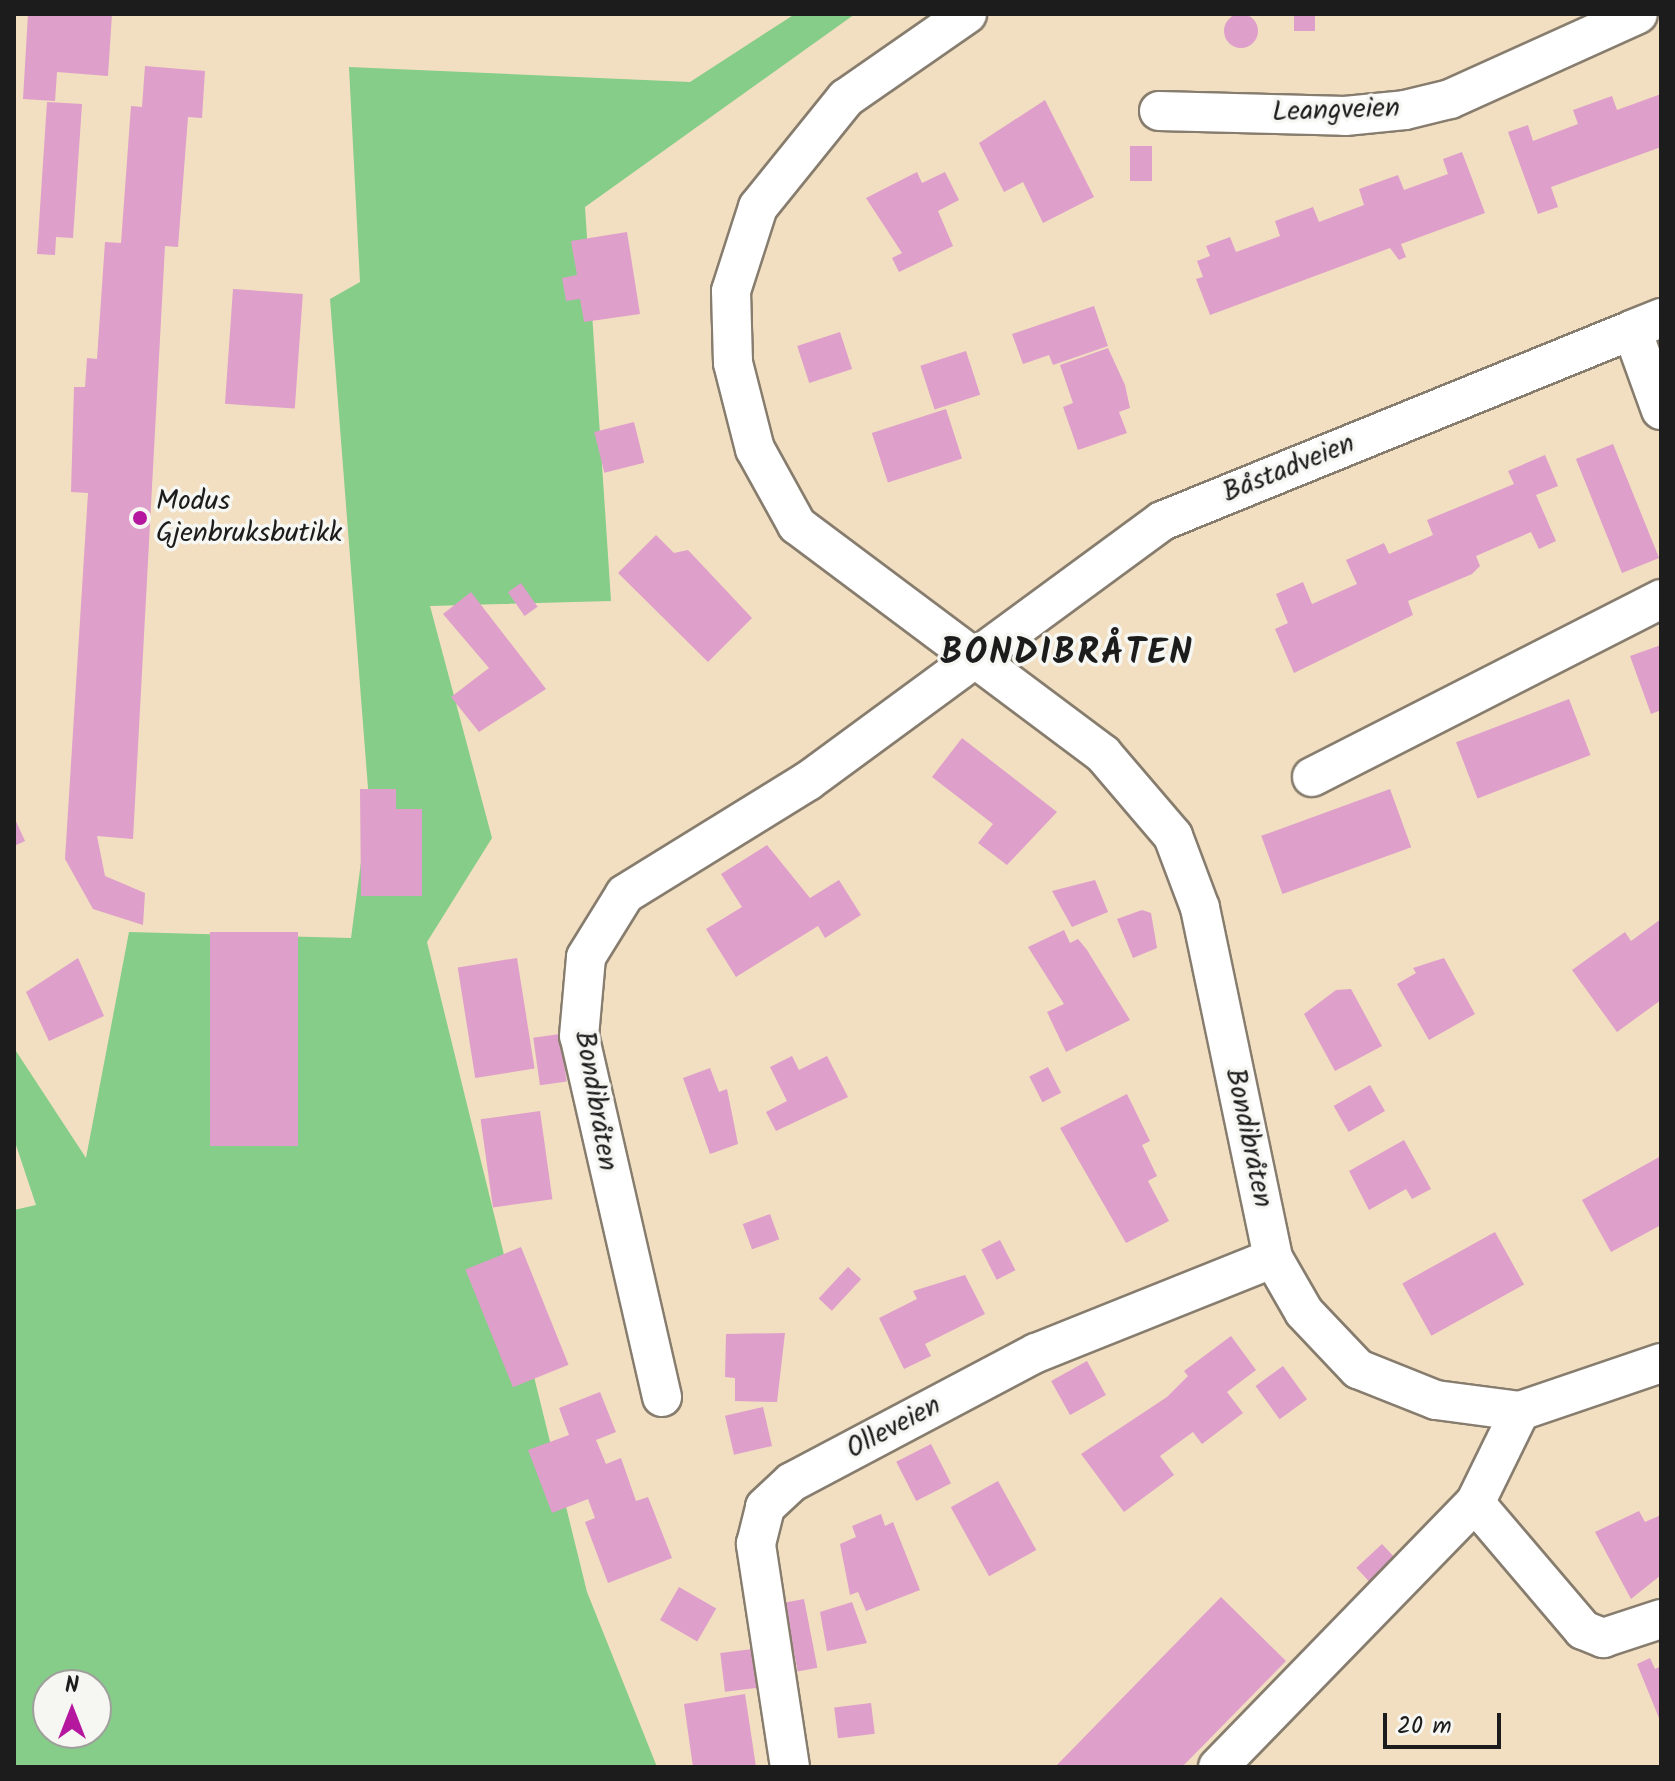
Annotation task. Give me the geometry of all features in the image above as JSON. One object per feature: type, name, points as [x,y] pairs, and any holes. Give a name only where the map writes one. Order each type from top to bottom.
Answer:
[{"type":"street","name":"Bondibråten","points":[[967,14],[846,98],[758,207],[731,291],[733,363],[755,449],[797,525],[1103,754],[1173,836],[1200,908],[1273,1258],[1304,1312],[1358,1369],[1436,1400],[1520,1411],[1661,1363]]},
{"type":"street","name":"Leangveien","points":[[1159,111],[1405,110],[1464,93],[1638,14]]},
{"type":"street","name":"Båstadveien","points":[[973,658],[1162,521],[1646,324],[1661,410]]},
{"type":"street","points":[[1312,777],[1661,599]]},
{"type":"street","name":"Bondibråten","points":[[662,1397],[579,1036],[586,957],[625,894],[808,781],[973,658]]},
{"type":"street","name":"Olleveien","points":[[790,1767],[756,1544],[765,1507],[792,1482],[1036,1353],[1273,1258]]},
{"type":"street","points":[[1218,1767],[1475,1503],[1520,1411]]},
{"type":"street","points":[[1475,1503],[1583,1630],[1603,1638],[1661,1619]]},
{"type":"green space","points":[[795,14],[855,14],[585,207],[611,601],[430,606],[492,838],[427,942],[587,1592],[657,1767],[14,1767],[14,1210],[36,1205],[14,1139],[14,1048],[86,1158],[129,932],[351,938],[369,801],[330,299],[360,282],[349,67],[690,82]]},
{"type":"building","points":[[28,14],[112,14],[108,76],[57,72],[55,101],[23,99]]},
{"type":"building","points":[[1241,14],[1253,19],[1258,31],[1253,43],[1241,48],[1229,43],[1224,31],[1229,19]]},
{"type":"building","points":[[1294,14],[1315,14],[1315,31],[1294,31]]},
{"type":"building","points":[[145,66],[205,71],[202,118],[188,117],[178,247],[165,246],[133,839],[97,836],[105,876],[145,893],[143,925],[93,909],[65,859],[88,493],[71,492],[74,387],[85,387],[87,358],[97,359],[105,242],[121,243],[131,106],[142,107]]},
{"type":"building","points":[[1661,94],[1661,147],[1551,187],[1558,207],[1538,214],[1508,132],[1528,125],[1533,141],[1578,124],[1573,110],[1612,96],[1617,110]]},
{"type":"building","points":[[1045,100],[1094,197],[1043,223],[1023,182],[1004,192],[979,143]]},
{"type":"building","points":[[47,102],[82,104],[73,238],[56,237],[55,255],[37,254]]},
{"type":"building","points":[[1130,146],[1152,146],[1152,181],[1130,181]]},
{"type":"building","points":[[1462,152],[1485,213],[1401,244],[1406,257],[1399,260],[1390,248],[1210,315],[1196,279],[1203,277],[1197,261],[1210,256],[1206,246],[1230,237],[1236,252],[1280,236],[1275,221],[1313,207],[1319,222],[1364,205],[1359,189],[1398,175],[1404,190],[1448,174],[1443,159]]},
{"type":"building","points":[[917,172],[922,183],[945,172],[959,200],[938,211],[953,246],[899,272],[892,258],[902,253],[866,198]]},
{"type":"building","points":[[627,232],[640,314],[584,322],[580,299],[566,301],[562,278],[577,275],[571,241]]},
{"type":"building","points":[[233,289],[303,294],[295,409],[225,404]]},
{"type":"building","points":[[1094,306],[1108,346],[1053,365],[1049,355],[1023,364],[1012,334]]},
{"type":"building","points":[[840,332],[852,369],[809,383],[797,346]]},
{"type":"building","points":[[1108,348],[1125,385],[1130,408],[1119,412],[1127,433],[1078,450],[1063,407],[1073,403],[1060,365]]},
{"type":"building","points":[[966,351],[980,395],[935,410],[920,366]]},
{"type":"building","points":[[946,409],[962,458],[888,483],[872,433]]},
{"type":"building","points":[[634,422],[644,463],[604,473],[594,432]]},
{"type":"building","points":[[1613,444],[1659,558],[1622,573],[1576,459]]},
{"type":"building","points":[[1545,455],[1558,486],[1536,495],[1556,541],[1539,549],[1531,532],[1476,556],[1480,566],[1472,574],[1408,601],[1413,615],[1294,673],[1275,629],[1288,623],[1276,594],[1303,582],[1312,604],[1357,584],[1346,560],[1384,543],[1389,554],[1433,535],[1427,520],[1514,484],[1508,471]]},
{"type":"building","points":[[656,535],[674,553],[688,550],[752,618],[708,662],[618,573]]},
{"type":"building","points":[[521,583],[538,607],[525,616],[508,592]]},
{"type":"building","points":[[471,592],[546,689],[479,732],[451,697],[489,668],[443,614]]},
{"type":"building","points":[[1661,645],[1661,710],[1651,714],[1630,656]]},
{"type":"building","points":[[1569,699],[1591,755],[1478,798],[1456,742]]},
{"type":"building","points":[[962,738],[1057,812],[1007,865],[978,843],[993,824],[932,777]]},
{"type":"building","points":[[360,789],[396,789],[396,809],[422,809],[422,896],[361,896]]},
{"type":"building","points":[[1390,789],[1411,847],[1282,894],[1261,836]]},
{"type":"building","points":[[14,817],[25,841],[14,846]]},
{"type":"building","points":[[767,845],[810,898],[839,880],[861,915],[825,938],[818,926],[736,977],[706,929],[742,907],[721,874]]},
{"type":"building","points":[[1095,880],[1108,912],[1072,927],[1052,891]]},
{"type":"building","points":[[1142,910],[1151,913],[1157,948],[1133,958],[1117,919]]},
{"type":"building","points":[[1661,919],[1661,1000],[1617,1032],[1572,970],[1625,932],[1631,941]]},
{"type":"building","points":[[1064,930],[1070,943],[1078,939],[1087,950],[1130,1020],[1066,1052],[1047,1012],[1064,1004],[1028,947]]},
{"type":"building","points":[[210,932],[298,932],[298,1146],[210,1146]]},
{"type":"building","points":[[78,958],[104,1016],[49,1041],[26,992]]},
{"type":"building","points":[[517,958],[535,1069],[475,1078],[458,967]]},
{"type":"building","points":[[1444,958],[1475,1014],[1429,1040],[1397,984],[1416,973],[1413,968]]},
{"type":"building","points":[[1351,989],[1382,1046],[1335,1071],[1304,1014],[1336,990]]},
{"type":"building","points":[[560,1034],[567,1082],[540,1085],[533,1038]]},
{"type":"building","points":[[792,1056],[799,1070],[827,1056],[848,1097],[776,1131],[766,1112],[787,1101],[770,1067]]},
{"type":"building","points":[[1048,1067],[1061,1093],[1042,1102],[1029,1077]]},
{"type":"building","points":[[710,1068],[719,1092],[727,1089],[738,1144],[710,1154],[683,1078]]},
{"type":"building","points":[[1370,1085],[1385,1111],[1349,1132],[1334,1106]]},
{"type":"building","points":[[1127,1094],[1150,1141],[1142,1145],[1157,1176],[1148,1181],[1169,1221],[1126,1243],[1060,1128]]},
{"type":"building","points":[[540,1111],[552,1199],[493,1207],[481,1119]]},
{"type":"building","points":[[1404,1140],[1431,1189],[1412,1199],[1406,1189],[1369,1210],[1349,1171]]},
{"type":"building","points":[[1661,1156],[1661,1225],[1611,1252],[1582,1200]]},
{"type":"building","points":[[770,1214],[779,1239],[752,1249],[743,1224]]},
{"type":"building","points":[[1495,1232],[1524,1284],[1431,1336],[1402,1283]]},
{"type":"building","points":[[1000,1240],[1015,1270],[997,1280],[981,1250]]},
{"type":"building","points":[[521,1247],[569,1365],[513,1387],[465,1269]]},
{"type":"building","points":[[848,1267],[861,1279],[832,1311],[819,1298]]},
{"type":"building","points":[[965,1275],[985,1314],[925,1344],[931,1356],[904,1369],[879,1318],[917,1299],[913,1291]]},
{"type":"building","points":[[785,1333],[777,1402],[735,1401],[735,1378],[725,1377],[726,1334]]},
{"type":"building","points":[[1231,1336],[1256,1370],[1227,1392],[1243,1413],[1202,1444],[1193,1432],[1160,1456],[1174,1475],[1124,1512],[1081,1454],[1167,1397],[1188,1376],[1184,1371]]},
{"type":"building","points":[[1087,1361],[1106,1395],[1070,1415],[1051,1381]]},
{"type":"building","points":[[1283,1366],[1307,1399],[1280,1419],[1255,1386]]},
{"type":"building","points":[[600,1392],[616,1432],[596,1440],[606,1464],[621,1458],[636,1501],[648,1497],[672,1558],[608,1583],[585,1522],[595,1518],[588,1499],[552,1513],[528,1450],[569,1435],[559,1408]]},
{"type":"building","points":[[763,1407],[772,1446],[734,1455],[725,1416]]},
{"type":"building","points":[[931,1444],[951,1483],[916,1501],[896,1462]]},
{"type":"building","points":[[998,1481],[1036,1550],[989,1576],[951,1507]]},
{"type":"building","points":[[1639,1511],[1645,1522],[1661,1515],[1661,1575],[1631,1599],[1595,1532]]},
{"type":"building","points":[[881,1514],[885,1526],[893,1522],[920,1590],[866,1611],[858,1592],[850,1595],[840,1544],[856,1537],[852,1526]]},
{"type":"building","points":[[1382,1544],[1395,1558],[1369,1582],[1356,1568]]},
{"type":"building","points":[[679,1587],[716,1608],[697,1641],[660,1620]]},
{"type":"building","points":[[1221,1597],[1286,1661],[1182,1767],[1055,1767]]},
{"type":"building","points":[[804,1599],[817,1668],[798,1672],[784,1603]]},
{"type":"building","points":[[852,1602],[867,1643],[827,1651],[820,1612]]},
{"type":"building","points":[[753,1649],[758,1688],[725,1692],[720,1653]]},
{"type":"building","points":[[1650,1658],[1655,1669],[1661,1666],[1661,1723],[1637,1664]]},
{"type":"building","points":[[745,1694],[756,1767],[693,1767],[684,1704]]},
{"type":"building","points":[[871,1703],[875,1734],[838,1738],[834,1708]]},
{"type":"place","name":"Modus Gjenbruksbutikk","points":[[140,518]]},
{"type":"district","name":"BONDIBRÅTEN","points":[[1067,654]]}]
